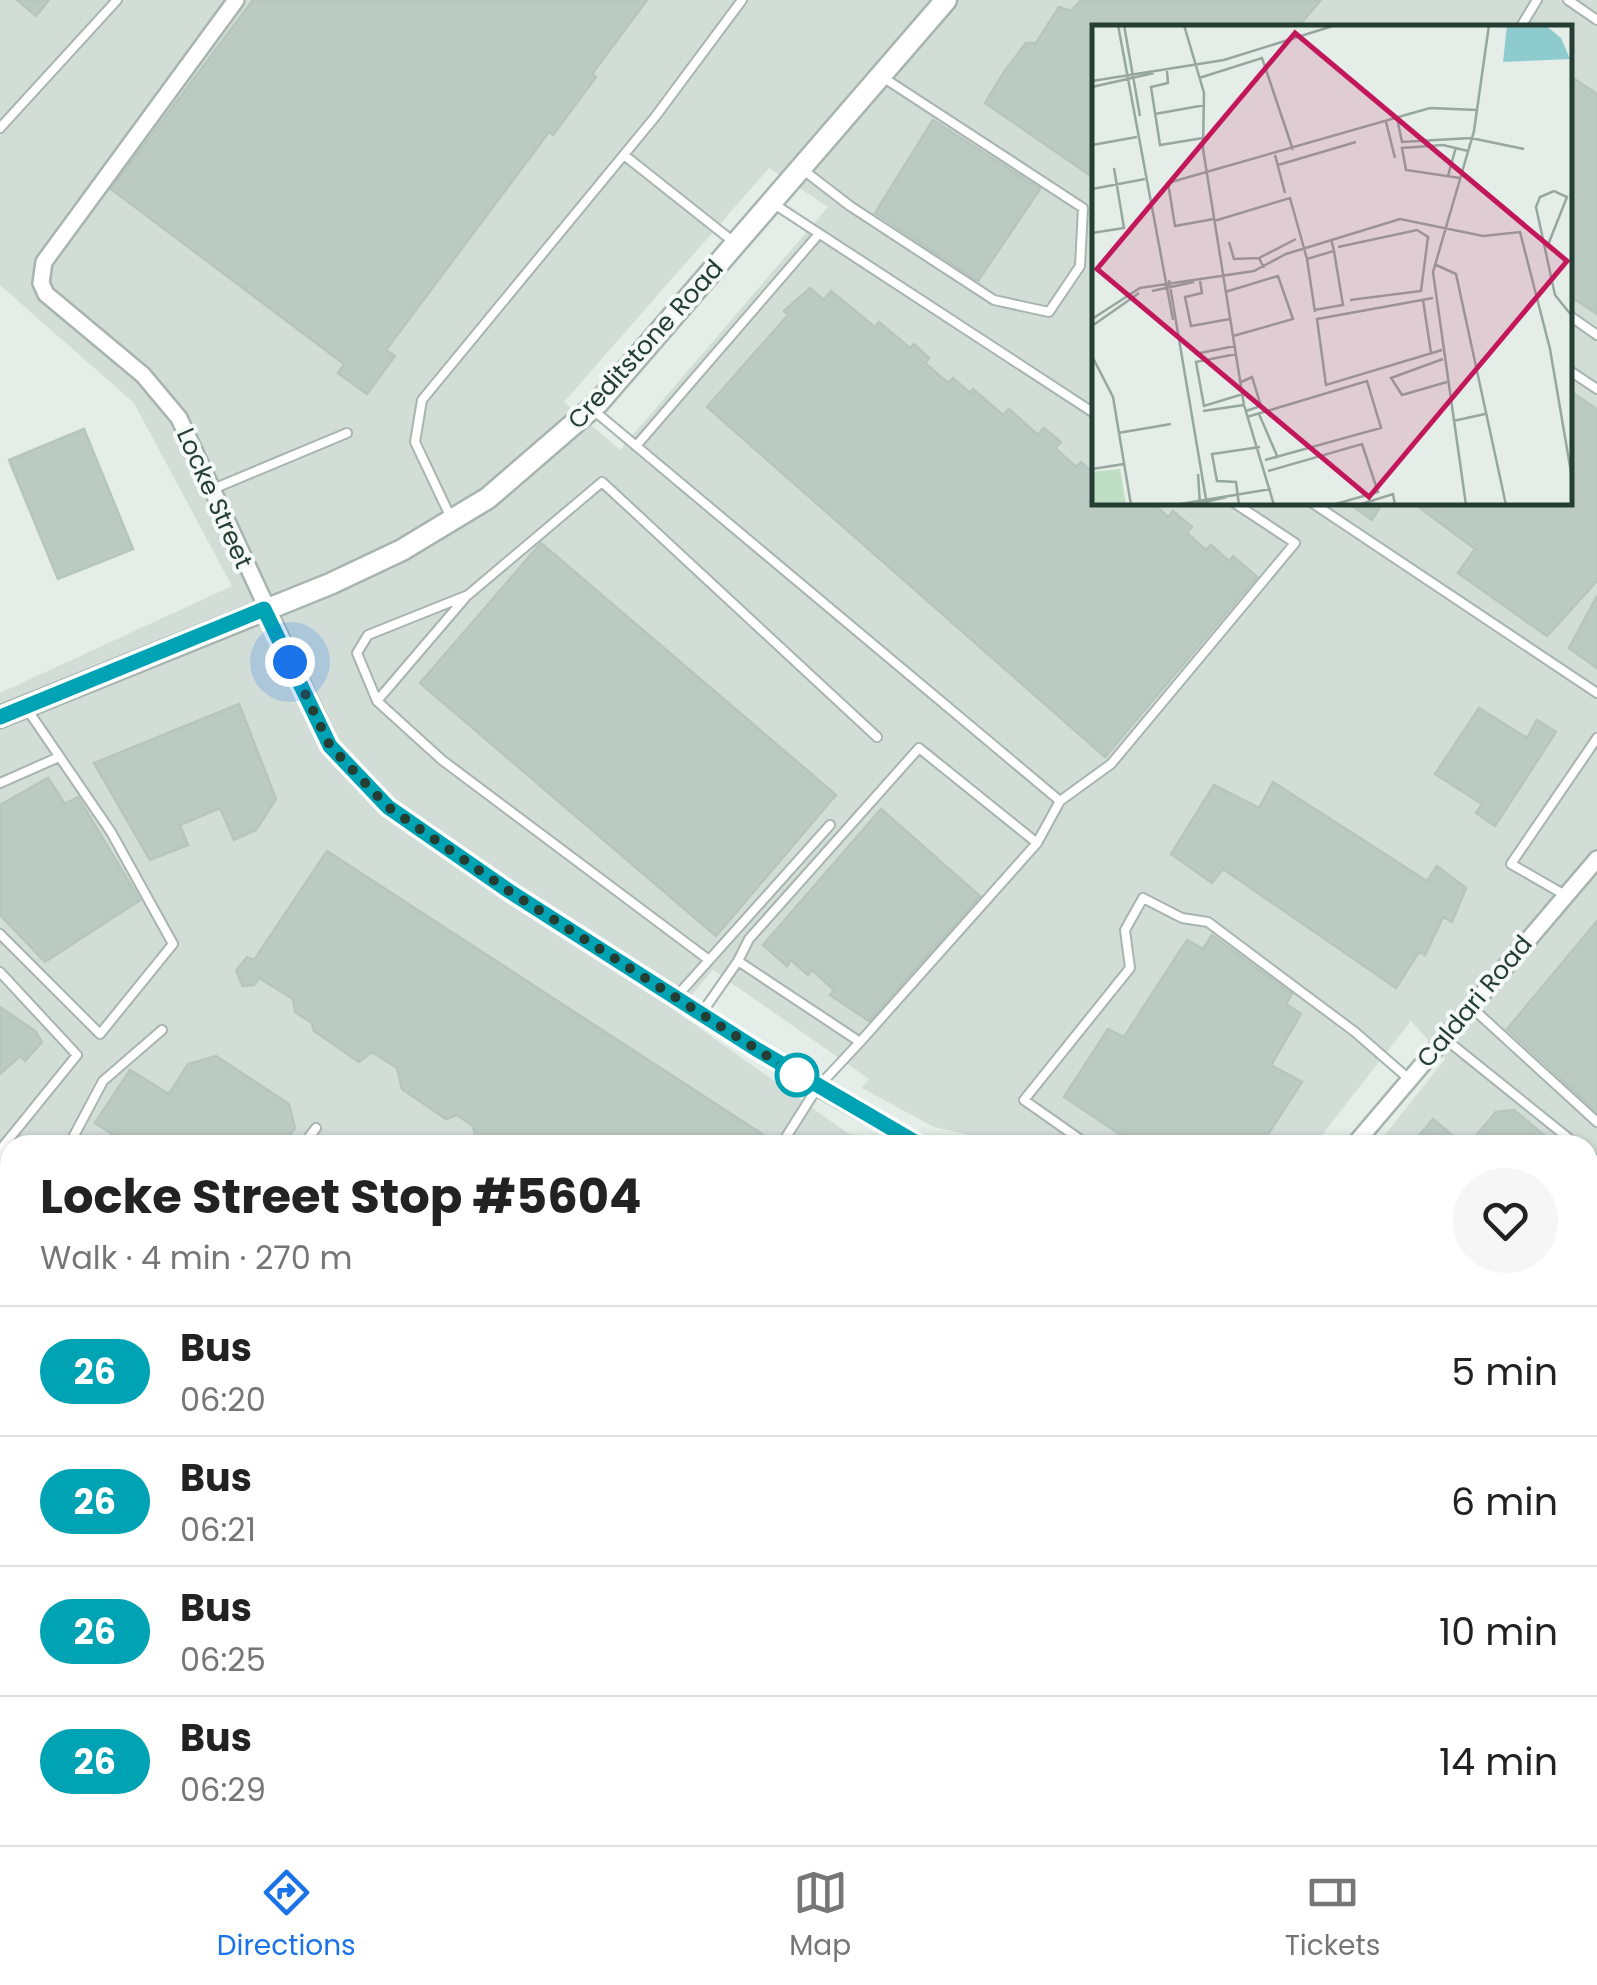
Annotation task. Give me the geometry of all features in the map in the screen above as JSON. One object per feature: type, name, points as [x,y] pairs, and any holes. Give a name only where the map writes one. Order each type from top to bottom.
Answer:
[{"type":"street","name":"Locke Street","points":[[236,0],[94,191],[40,272],[46,294],[164,398],[196,448],[264,609],[330,746],[388,807],[701,1014],[818,1088],[902,1135]]},
{"type":"street","name":"Creditstone Road","points":[[0,717],[348,576],[452,520],[535,461],[592,409],[946,0]]},
{"type":"street","name":"Caldari Road","points":[[1362,1135],[1597,860]]},
{"type":"lane","points":[[0,128],[117,0]]},
{"type":"lane","points":[[452,520],[415,442],[422,400],[624,155],[742,0]]},
{"type":"lane","points":[[1522,25],[1537,0]]},
{"type":"lane","points":[[1568,0],[1597,20]]},
{"type":"lane","points":[[800,168],[850,206],[994,300],[1049,312],[1080,266],[1082,208],[880,75]]},
{"type":"lane","points":[[624,155],[735,243]]},
{"type":"lane","points":[[771,202],[1092,412]]},
{"type":"lane","points":[[636,446],[818,235]]},
{"type":"lane","points":[[1572,317],[1597,335]]},
{"type":"lane","points":[[1572,372],[1597,389]]},
{"type":"lane","points":[[592,409],[1060,801]]},
{"type":"lane","points":[[214,489],[348,433]]},
{"type":"lane","points":[[377,701],[468,595],[602,482],[877,738]]},
{"type":"lane","points":[[787,1135],[818,1088],[1037,843],[1060,801],[1111,764],[1296,543],[1239,505]]},
{"type":"lane","points":[[1316,505],[1597,693]]},
{"type":"lane","points":[[468,595],[368,635],[357,653],[377,701],[442,760],[709,960]]},
{"type":"lane","points":[[0,934],[100,1034],[173,944],[110,832],[25,706]]},
{"type":"lane","points":[[1565,895],[1511,864],[1597,738]]},
{"type":"lane","points":[[701,1014],[749,938],[919,748],[1037,843]]},
{"type":"lane","points":[[0,783],[59,756]]},
{"type":"lane","points":[[676,997],[830,825]]},
{"type":"lane","points":[[1074,1135],[1024,1100],[1130,968],[1125,930],[1142,898],[1182,918],[1208,922],[1356,1032],[1408,1080]]},
{"type":"lane","points":[[738,961],[860,1042]]},
{"type":"lane","points":[[0,972],[77,1054],[13,1135]]},
{"type":"lane","points":[[1470,1006],[1597,1122]]},
{"type":"lane","points":[[73,1135],[103,1081],[162,1030]]},
{"type":"lane","points":[[1443,1038],[1564,1135]]},
{"type":"lane","points":[[311,1135],[316,1128]]},
{"type":"shaded area","points":[[0,0],[1597,0],[1597,1135],[1385,1135],[1445,1059],[1411,1021],[1322,1135],[970,1135],[934,1127],[862,1088],[869,1079],[713,970],[677,1012],[852,1135],[0,1135],[0,693],[232,586],[134,403],[0,285]],"holes":[[[769,168],[828,207],[620,450],[564,402]]]},
{"type":"building","points":[[17,0],[49,0],[36,16]]},
{"type":"building","points":[[253,0],[647,0],[553,135],[549,132],[386,350],[395,356],[367,394],[338,373],[344,364],[111,189]]},
{"type":"building","points":[[1081,0],[1321,0],[1300,25],[1092,25],[1092,177],[985,103],[1026,43],[1036,43],[1059,7],[1071,11]]},
{"type":"building","points":[[1572,77],[1597,94],[1597,314],[1572,297]]},
{"type":"building","points":[[933,120],[1040,189],[978,281],[875,213]]},
{"type":"building","points":[[810,288],[824,300],[831,291],[875,327],[879,322],[910,348],[914,344],[929,358],[925,363],[948,383],[953,378],[970,393],[973,389],[1003,415],[1009,409],[1038,435],[1044,428],[1061,442],[1055,448],[1076,467],[1081,462],[1092,472],[1092,505],[1155,505],[1168,517],[1173,511],[1192,527],[1187,533],[1206,550],[1211,545],[1229,561],[1233,556],[1257,577],[1105,757],[707,407],[788,315],[784,311]]},
{"type":"building","points":[[1572,392],[1597,409],[1597,581],[1547,636],[1458,573],[1475,549],[1416,505],[1572,505]]},
{"type":"building","points":[[84,429],[133,549],[58,579],[9,460]]},
{"type":"building","points":[[1351,505],[1381,505],[1372,520]]},
{"type":"building","points":[[541,543],[836,795],[716,936],[420,683]]},
{"type":"building","points":[[1597,596],[1597,668],[1569,648]]},
{"type":"building","points":[[239,704],[276,799],[256,830],[234,840],[220,808],[180,825],[188,845],[150,860],[94,763]]},
{"type":"building","points":[[1479,708],[1527,738],[1537,720],[1556,732],[1495,826],[1476,813],[1482,804],[1435,774]]},
{"type":"building","points":[[48,778],[65,804],[78,797],[140,900],[45,962],[0,915],[0,805]]},
{"type":"building","points":[[1273,782],[1427,881],[1437,866],[1466,888],[1452,922],[1443,917],[1425,955],[1419,952],[1396,988],[1223,869],[1212,883],[1171,854],[1214,785],[1259,808]]},
{"type":"building","points":[[881,809],[980,896],[869,1021],[830,995],[834,990],[812,970],[808,975],[791,960],[787,966],[763,945]]},
{"type":"building","points":[[327,851],[763,1135],[475,1135],[473,1126],[457,1115],[446,1119],[402,1089],[397,1068],[372,1052],[359,1062],[314,1031],[312,1023],[295,1012],[293,999],[259,978],[254,985],[243,986],[236,971],[247,957],[254,960]]},
{"type":"building","points":[[1597,921],[1597,1112],[1507,1029]]},
{"type":"building","points":[[1212,935],[1292,994],[1286,1004],[1301,1014],[1271,1065],[1302,1082],[1268,1135],[1121,1135],[1064,1097],[1108,1029],[1124,1037],[1187,940],[1203,949]]},
{"type":"building","points":[[0,1007],[35,1031],[42,1042],[25,1061],[20,1056],[0,1074]]},
{"type":"building","points":[[216,1056],[289,1104],[295,1128],[290,1135],[114,1135],[95,1123],[130,1070],[169,1094],[188,1064]]},
{"type":"building","points":[[1514,1110],[1544,1135],[1476,1135],[1496,1112]]},
{"type":"building","points":[[1433,1119],[1452,1135],[1419,1135]]},
{"type":"bus line","name":"26","points":[[0,717],[264,609],[330,746],[388,807],[509,891],[896,1135]]},
{"type":"route","points":[[290,662],[330,746],[388,807],[509,891],[797,1075]]}]
